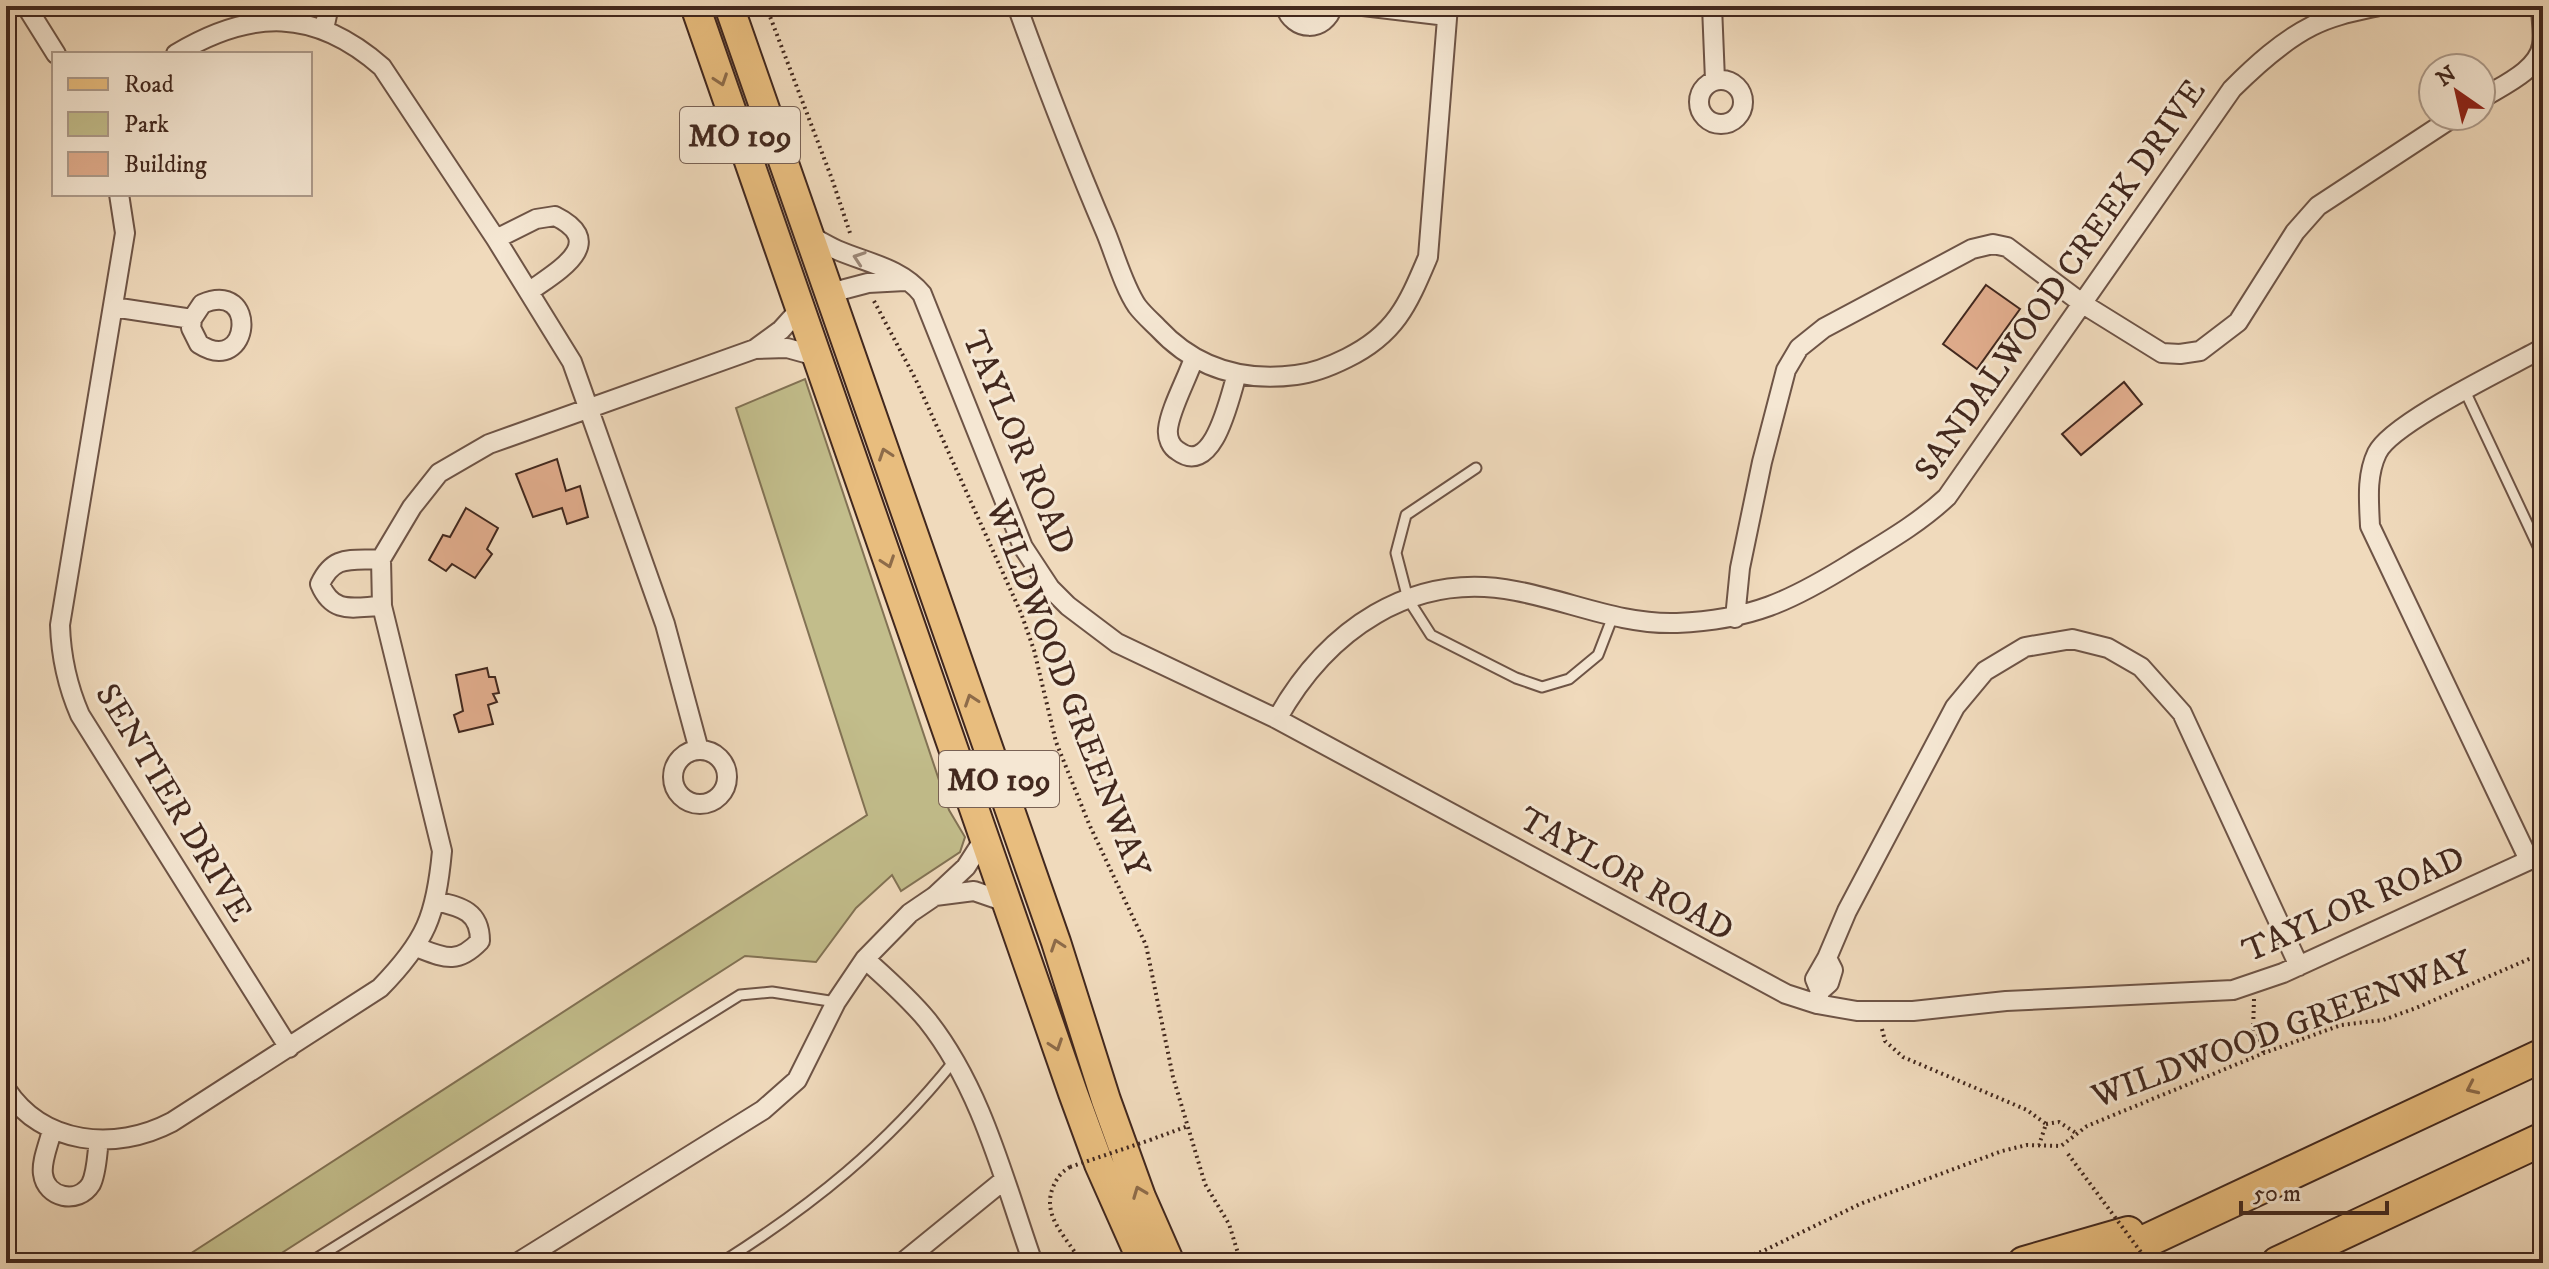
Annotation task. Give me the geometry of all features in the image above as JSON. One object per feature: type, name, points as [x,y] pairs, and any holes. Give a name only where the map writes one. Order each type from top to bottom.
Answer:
[{"type":"highway","points":[[2099,1263],[2543,1055]]},
{"type":"highway","points":[[2278,1263],[2543,1139]]},
{"type":"highway","points":[[2024,1263],[2216,1208]]},
{"type":"main road","name":"MO 109","points":[[695,6],[1099,1164],[1143,1263]]},
{"type":"main road","name":"MO 109","points":[[729,6],[1079,1009],[1111,1114],[1141,1197],[1170,1263]]},
{"type":"main road","points":[[784,263],[808,283],[830,293]]},
{"type":"street","points":[[26,6],[55,52]]},
{"type":"street","points":[[324,29],[329,6]]},
{"type":"street","points":[[1017,6],[1070,151],[1137,306],[1170,341],[1194,358],[1215,369],[1258,378],[1309,373],[1364,349],[1385,335],[1402,312],[1428,257],[1448,11],[1363,6]]},
{"type":"street","points":[[1285,6],[1292,21],[1307,27],[1323,23],[1333,6]]},
{"type":"street","points":[[1712,6],[1715,80]]},
{"type":"street","name":"SANDALWOOD CREEK DRIVE","points":[[1277,719],[1297,687],[1349,630],[1408,599],[1464,587],[1492,587],[1656,623],[1735,618],[1797,596],[1923,519],[1947,497],[2232,89],[2258,64],[2310,27],[2340,15],[2379,6]]},
{"type":"street","points":[[2497,89],[2525,71],[2538,57],[2542,44],[2541,6]]},
{"type":"street","points":[[179,52],[204,37],[275,14],[324,29],[361,49],[382,67],[530,291],[572,362],[665,624],[699,750]]},
{"type":"street","points":[[1735,618],[1740,568],[1762,462],[1786,370],[1799,348],[1824,328],[1982,245],[2007,247],[2083,304],[2162,353],[2200,351],[2238,322],[2295,232],[2318,206],[2431,132]]},
{"type":"street","name":"SENTIER DRIVE","points":[[119,196],[125,233],[60,625],[61,656],[80,715],[289,1048]]},
{"type":"street","points":[[496,239],[544,217],[555,216],[576,231],[579,242],[574,258],[530,291]]},
{"type":"street","name":"TAYLOR ROAD","points":[[809,235],[838,250],[878,264],[908,281],[922,294],[1023,547],[1050,588],[1078,613],[1117,643],[1277,719],[1786,994],[1818,998],[1857,1011],[1913,1011],[2006,1001],[2233,990],[2299,966],[2536,857]]},
{"type":"street","points":[[830,293],[868,283],[908,281]]},
{"type":"street","points":[[113,307],[192,319]]},
{"type":"street","points":[[6,1089],[17,1106],[52,1130],[106,1141],[164,1126],[380,988],[416,947],[436,901],[442,851],[382,606],[381,559],[412,507],[439,473],[489,444],[755,349],[781,330],[800,309]]},
{"type":"street","points":[[755,349],[787,348],[816,356]]},
{"type":"street","points":[[2536,857],[2370,526],[2368,490],[2378,451],[2411,421],[2543,348]]},
{"type":"street","points":[[1194,358],[1168,429],[1171,445],[1184,455],[1201,454],[1213,444],[1237,374]]},
{"type":"street","points":[[381,559],[336,561],[326,570],[320,584],[326,600],[338,607],[382,606]]},
{"type":"street","points":[[1818,998],[1815,979],[1847,911],[1955,707],[1985,671],[2025,647],[2072,639],[2108,648],[2141,667],[2182,713],[2299,966]]},
{"type":"street","points":[[517,1263],[773,1102],[797,1080],[836,1002],[865,959],[910,913],[935,896],[966,867],[984,839]]},
{"type":"street","points":[[935,896],[974,891],[1006,902]]},
{"type":"street","points":[[416,947],[452,959],[468,953],[480,941],[480,928],[471,915],[457,906],[436,901]]},
{"type":"street","points":[[865,959],[914,1005],[954,1061],[971,1092],[1033,1263]]},
{"type":"street","points":[[52,1130],[43,1177],[53,1192],[62,1196],[80,1194],[92,1182],[99,1140]]},
{"type":"street","points":[[902,1263],[1004,1180]]},
{"type":"lane","points":[[2465,391],[2543,557]]},
{"type":"lane","points":[[1476,468],[1406,515],[1396,553],[1408,599],[1431,635],[1516,678],[1542,687],[1569,679],[1598,655],[1613,616]]},
{"type":"lane","points":[[309,1263],[740,995],[772,992],[836,1002]]},
{"type":"lane","points":[[721,1263],[813,1202],[849,1172],[891,1133],[954,1061]]},
{"type":"path","points":[[766,6],[832,179],[858,257]]},
{"type":"path","name":"WILDWOOD GREENWAY","points":[[868,283],[878,312],[916,380],[1021,613],[1034,650],[1056,742],[1089,824],[1146,945],[1173,1077],[1205,1184],[1229,1224],[1241,1263]]},
{"type":"path","name":"WILDWOOD GREENWAY","points":[[1725,1263],[1761,1252],[1860,1204],[2002,1151],[2027,1145],[2061,1146],[2087,1126],[2264,1053],[2341,1025],[2383,1020],[2543,953]]},
{"type":"path","points":[[2255,1004],[2253,1032],[2264,1053]]},
{"type":"path","points":[[1882,1029],[1885,1041],[1903,1057],[2027,1110],[2046,1124],[2059,1122],[2077,1133]]},
{"type":"path","points":[[2039,1145],[2046,1124]]},
{"type":"path","points":[[1081,1263],[1054,1223],[1049,1202],[1056,1179],[1070,1167],[1188,1126]]},
{"type":"path","points":[[2061,1146],[2149,1263]]},
{"type":"green space","points":[[805,379],[949,810],[965,837],[960,852],[901,891],[892,875],[856,908],[816,962],[745,956],[266,1263],[176,1263],[867,815],[736,408]]},
{"type":"building","points":[[1986,285],[2020,309],[1977,369],[1943,344]]},
{"type":"building","points":[[2124,382],[2142,404],[2081,455],[2062,434]]},
{"type":"building","points":[[557,459],[566,491],[580,486],[588,517],[567,524],[562,508],[533,517],[516,474]]},
{"type":"building","points":[[466,508],[498,528],[487,549],[492,554],[475,578],[452,564],[446,571],[429,560],[443,535],[450,537]]},
{"type":"building","points":[[487,668],[489,677],[495,677],[499,693],[493,694],[497,702],[488,705],[493,724],[459,732],[454,715],[463,711],[456,675]]}]
